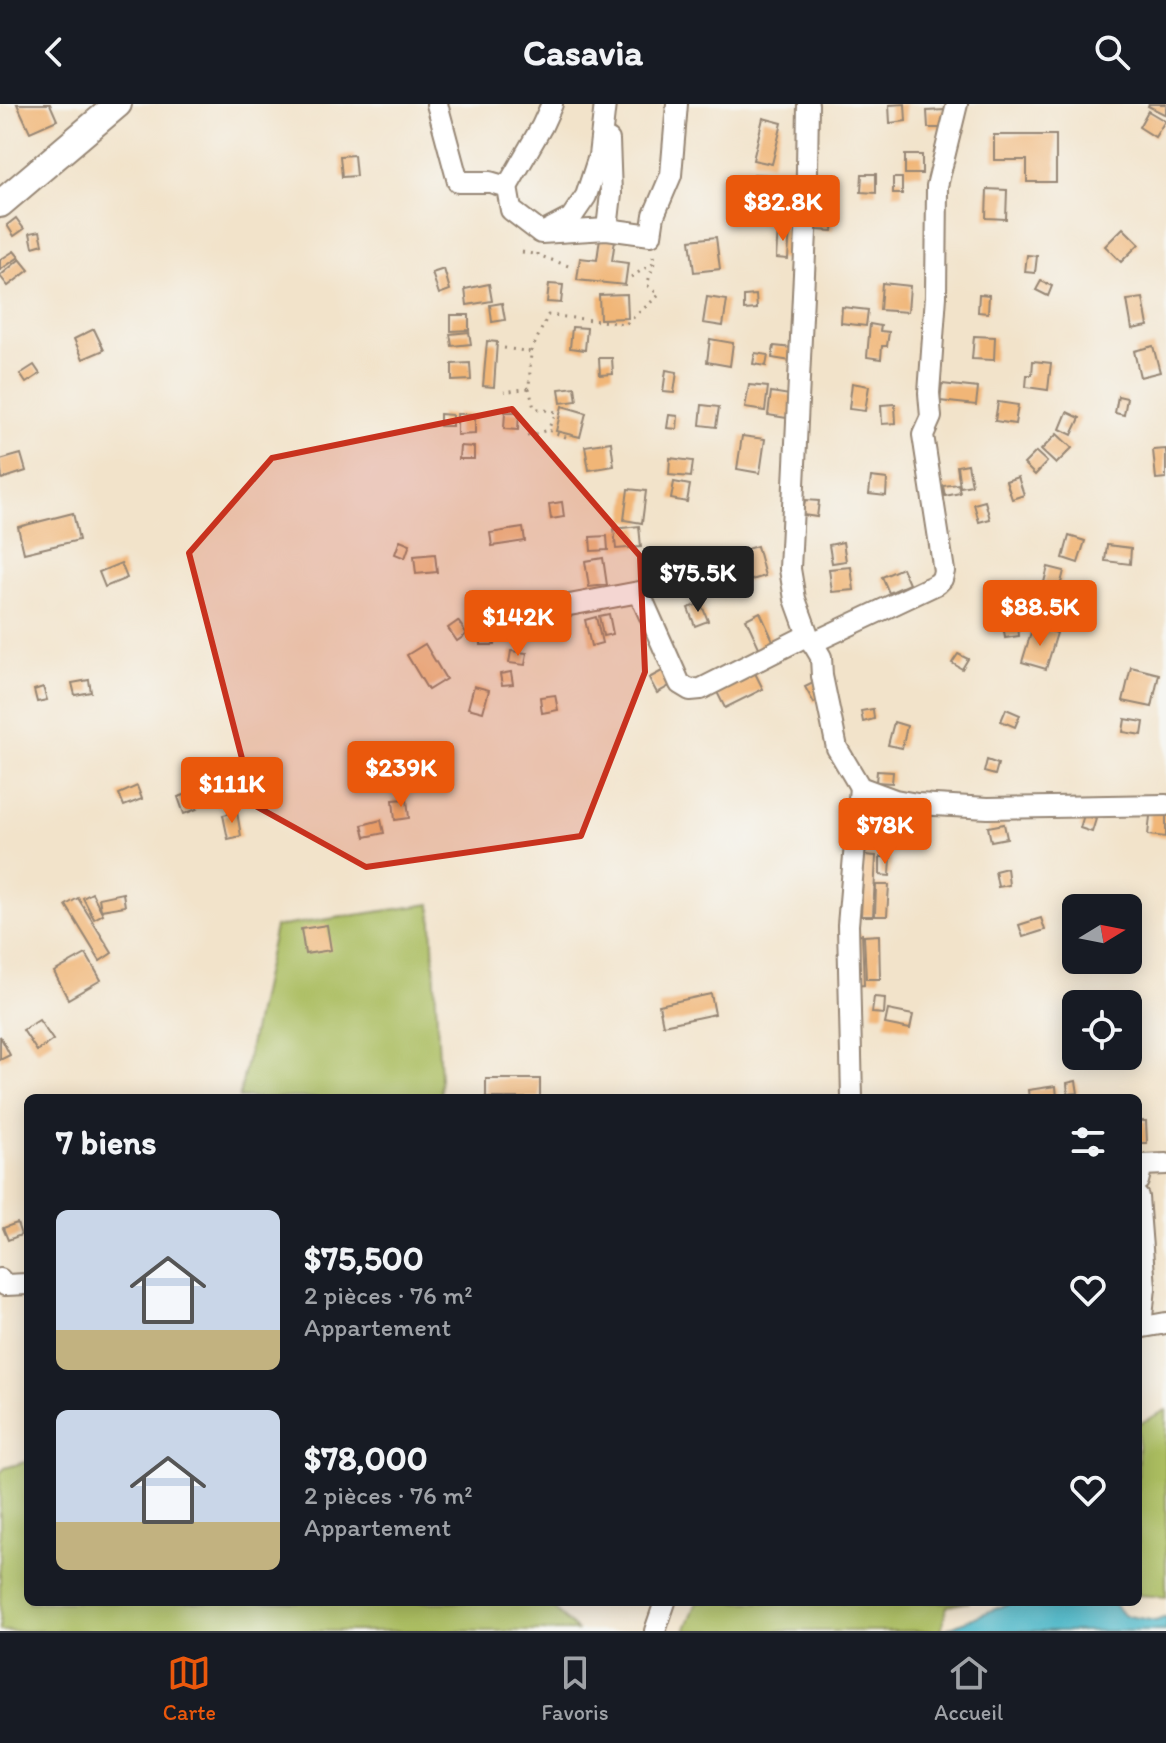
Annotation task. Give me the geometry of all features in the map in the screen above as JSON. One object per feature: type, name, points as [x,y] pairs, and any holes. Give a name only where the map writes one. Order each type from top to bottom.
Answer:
[{"type":"street","points":[[0,204],[118,104]]},
{"type":"street","points":[[437,104],[458,182],[490,182],[507,187]]},
{"type":"street","points":[[552,104],[507,187],[511,210],[541,233],[607,229],[651,235],[654,215],[671,175],[677,104]]},
{"type":"street","points":[[541,233],[571,218],[586,196],[599,156],[606,104]]},
{"type":"street","points":[[606,104],[611,183],[607,229]]},
{"type":"street","points":[[808,104],[806,232],[790,569],[795,599],[810,639],[821,657],[837,748],[860,787],[848,925],[852,1094]]},
{"type":"street","points":[[548,609],[639,592],[680,684],[690,690],[701,689],[937,584],[942,579],[944,571],[923,435],[931,417],[929,393],[936,296],[937,186],[957,104]]},
{"type":"street","points":[[860,787],[895,800],[917,804],[988,808],[1166,805]]},
{"type":"street","points":[[1142,1165],[1166,1164]]},
{"type":"street","points":[[0,1279],[5,1285],[24,1284]]},
{"type":"street","points":[[1142,1327],[1166,1323]]},
{"type":"street","points":[[655,1631],[664,1606]]},
{"type":"path","points":[[538,255],[541,233]]},
{"type":"path","points":[[548,430],[556,412],[534,408],[529,388],[531,352],[548,315],[626,324],[659,295],[647,285],[654,263],[651,235]]},
{"type":"path","points":[[522,252],[571,267]]},
{"type":"path","points":[[631,277],[654,263]]},
{"type":"path","points":[[504,348],[531,352]]},
{"type":"path","points":[[504,392],[529,388]]},
{"type":"path","points":[[527,436],[548,430],[571,439]]},
{"type":"highlighted area","points":[[512,409],[640,556],[645,672],[581,836],[366,867],[254,805],[189,553],[272,458]]},
{"type":"green space","points":[[431,904],[441,1094],[240,1094],[275,927]]},
{"type":"green space","points":[[1166,1410],[1166,1597],[1142,1595],[1142,1422]]},
{"type":"green space","points":[[24,1462],[24,1606],[551,1606],[577,1631],[0,1631],[0,1473],[5,1468]]},
{"type":"green space","points":[[695,1606],[947,1606],[941,1631],[685,1631]]},
{"type":"water","points":[[1002,1606],[1115,1606],[1123,1615],[1156,1621],[1166,1617],[1166,1631],[941,1631]]},
{"type":"building","points":[[17,104],[50,104],[57,120],[30,132]]},
{"type":"building","points":[[905,104],[906,121],[890,123],[889,105]]},
{"type":"building","points":[[1166,104],[1166,115],[1148,106]]},
{"type":"building","points":[[944,110],[944,128],[928,128],[927,111]]},
{"type":"building","points":[[1148,111],[1165,121],[1155,137],[1139,127]]},
{"type":"building","points":[[763,118],[782,123],[772,164],[753,160]]},
{"type":"building","points":[[994,135],[1056,135],[1056,182],[1027,182],[1027,160],[994,160]]},
{"type":"building","points":[[354,155],[356,176],[342,177],[340,156]]},
{"type":"building","points":[[905,155],[922,155],[922,174],[905,174]]},
{"type":"building","points":[[754,174],[769,175],[768,189],[754,188]]},
{"type":"building","points":[[862,174],[876,174],[876,193],[861,192]]},
{"type":"building","points":[[893,178],[902,178],[902,194],[893,194]]},
{"type":"building","points":[[987,189],[1007,190],[1006,219],[986,218]]},
{"type":"building","points":[[819,215],[834,217],[833,231],[817,230]]},
{"type":"building","points":[[16,218],[24,229],[14,236],[7,225]]},
{"type":"building","points":[[778,228],[790,228],[788,259],[776,258]]},
{"type":"building","points":[[1123,228],[1139,244],[1121,262],[1105,246]]},
{"type":"building","points":[[40,231],[43,244],[33,247],[30,233]]},
{"type":"building","points":[[716,237],[720,269],[694,272],[690,240]]},
{"type":"building","points":[[600,238],[615,240],[612,261],[628,263],[625,285],[577,280],[580,258],[597,260]]},
{"type":"building","points":[[14,251],[19,257],[0,270],[0,260]]},
{"type":"building","points":[[1027,255],[1037,256],[1035,273],[1025,272]]},
{"type":"building","points":[[20,259],[29,270],[8,286],[0,276]]},
{"type":"building","points":[[444,269],[450,290],[439,294],[432,273]]},
{"type":"building","points":[[1041,281],[1052,286],[1048,296],[1036,290]]},
{"type":"building","points":[[882,283],[910,286],[908,312],[880,310]]},
{"type":"building","points":[[489,284],[492,301],[467,305],[465,289]]},
{"type":"building","points":[[549,284],[563,285],[561,303],[547,302]]},
{"type":"building","points":[[627,294],[628,318],[600,319],[599,295]]},
{"type":"building","points":[[979,294],[989,295],[988,313],[978,312]]},
{"type":"building","points":[[756,295],[757,309],[744,310],[744,296]]},
{"type":"building","points":[[707,297],[727,300],[723,326],[703,323]]},
{"type":"building","points":[[1143,298],[1148,326],[1132,329],[1127,300]]},
{"type":"building","points":[[502,303],[505,320],[492,322],[490,305]]},
{"type":"building","points":[[842,307],[868,310],[866,326],[841,323]]},
{"type":"building","points":[[451,315],[469,315],[469,330],[451,331]]},
{"type":"building","points":[[870,324],[881,326],[880,331],[889,332],[887,346],[882,346],[881,359],[867,357]]},
{"type":"building","points":[[572,327],[587,328],[585,350],[570,348]]},
{"type":"building","points":[[94,329],[104,350],[83,359],[74,339]]},
{"type":"building","points":[[469,332],[471,344],[452,346],[450,334]]},
{"type":"building","points":[[974,336],[995,337],[994,360],[972,359]]},
{"type":"building","points":[[710,339],[733,343],[730,366],[707,362]]},
{"type":"building","points":[[487,341],[497,342],[494,387],[483,386]]},
{"type":"building","points":[[774,346],[793,348],[791,361],[772,358]]},
{"type":"building","points":[[1153,346],[1160,372],[1140,377],[1134,351]]},
{"type":"building","points":[[755,353],[768,355],[766,366],[753,364]]},
{"type":"building","points":[[599,358],[612,358],[613,374],[600,375]]},
{"type":"building","points":[[1033,361],[1051,363],[1048,390],[1026,387],[1027,375],[1032,375]]},
{"type":"building","points":[[470,363],[471,380],[452,381],[452,364]]},
{"type":"building","points":[[34,365],[40,374],[26,383],[20,374]]},
{"type":"building","points":[[666,370],[677,372],[674,393],[663,392]]},
{"type":"building","points":[[852,383],[869,386],[865,411],[849,409]]},
{"type":"building","points":[[942,384],[978,388],[976,405],[940,401]]},
{"type":"building","points":[[749,385],[768,387],[765,411],[745,408]]},
{"type":"building","points":[[575,387],[577,401],[561,403],[559,389]]},
{"type":"building","points":[[771,392],[796,396],[793,419],[768,415]]},
{"type":"building","points":[[1118,396],[1127,398],[1124,415],[1115,413]]},
{"type":"building","points":[[998,402],[1018,405],[1015,424],[995,421]]},
{"type":"building","points":[[895,404],[896,423],[882,424],[881,405]]},
{"type":"building","points":[[702,405],[719,407],[716,427],[700,425]]},
{"type":"building","points":[[562,406],[586,413],[580,437],[556,431]]},
{"type":"building","points":[[505,412],[519,412],[518,430],[504,429]]},
{"type":"building","points":[[1067,412],[1080,418],[1072,435],[1060,429]]},
{"type":"building","points":[[440,414],[452,415],[452,426],[440,426]]},
{"type":"building","points":[[457,414],[475,414],[475,434],[457,435]]},
{"type":"building","points":[[669,415],[678,416],[677,429],[667,428]]},
{"type":"building","points":[[1057,434],[1072,448],[1056,464],[1041,450]]},
{"type":"building","points":[[742,436],[765,439],[760,473],[737,469]]},
{"type":"building","points":[[611,442],[614,466],[589,470],[585,446]]},
{"type":"building","points":[[460,446],[474,447],[474,459],[459,459]]},
{"type":"building","points":[[1166,449],[1166,478],[1156,479],[1153,450]]},
{"type":"building","points":[[1036,452],[1047,462],[1035,475],[1024,464]]},
{"type":"building","points":[[21,454],[26,471],[2,479],[0,460]]},
{"type":"building","points":[[670,458],[693,461],[691,477],[669,475]]},
{"type":"building","points":[[968,464],[972,485],[960,487],[957,466]]},
{"type":"building","points":[[871,477],[887,479],[886,496],[869,494]]},
{"type":"building","points":[[1018,477],[1024,495],[1012,499],[1006,481]]},
{"type":"building","points":[[674,482],[690,485],[687,502],[671,499]]},
{"type":"building","points":[[958,484],[960,493],[945,496],[943,486]]},
{"type":"building","points":[[628,489],[646,491],[642,523],[624,520]]},
{"type":"building","points":[[805,500],[819,501],[817,517],[803,515]]},
{"type":"building","points":[[985,501],[990,519],[979,522],[974,504]]},
{"type":"building","points":[[562,502],[564,517],[551,519],[549,504]]},
{"type":"building","points":[[73,513],[79,540],[24,553],[18,527]]},
{"type":"building","points":[[639,526],[641,547],[616,549],[614,529]]},
{"type":"building","points":[[523,528],[525,541],[492,546],[490,533]]},
{"type":"building","points":[[607,536],[608,550],[591,551],[590,537]]},
{"type":"building","points":[[1069,536],[1085,541],[1078,563],[1063,558]]},
{"type":"building","points":[[400,540],[410,544],[405,558],[395,554]]},
{"type":"building","points":[[843,542],[846,561],[832,563],[829,545]]},
{"type":"building","points":[[1107,545],[1131,548],[1130,564],[1105,561]]},
{"type":"building","points":[[757,546],[765,576],[745,582],[736,552]]},
{"type":"building","points":[[435,554],[437,572],[416,574],[414,556]]},
{"type":"building","points":[[603,558],[607,585],[589,587],[585,561]]},
{"type":"building","points":[[121,563],[127,578],[105,587],[99,572]]},
{"type":"building","points":[[851,567],[854,590],[832,592],[829,569]]},
{"type":"building","points":[[1048,567],[1064,571],[1059,591],[1043,586]]},
{"type":"building","points":[[902,568],[909,584],[889,593],[882,577]]},
{"type":"building","points":[[1045,591],[1057,595],[1053,610],[1041,606]]},
{"type":"building","points":[[701,603],[708,621],[695,626],[688,608]]},
{"type":"building","points":[[529,610],[530,622],[514,624],[512,613]]},
{"type":"building","points":[[760,612],[776,647],[762,654],[746,619]]},
{"type":"building","points":[[609,614],[613,634],[603,636],[599,616]]},
{"type":"building","points":[[596,617],[602,643],[591,646],[585,620]]},
{"type":"building","points":[[1017,617],[1019,636],[1005,638],[1002,619]]},
{"type":"building","points":[[458,621],[467,634],[457,641],[448,628]]},
{"type":"building","points":[[1033,626],[1057,633],[1046,669],[1022,662]]},
{"type":"building","points":[[481,628],[496,629],[495,645],[481,645]]},
{"type":"building","points":[[425,644],[446,679],[428,690],[407,655]]},
{"type":"building","points":[[511,651],[527,653],[525,665],[509,663]]},
{"type":"building","points":[[958,654],[968,659],[962,669],[952,663]]},
{"type":"building","points":[[1131,667],[1159,674],[1152,707],[1123,701]]},
{"type":"building","points":[[664,670],[671,685],[657,693],[649,678]]},
{"type":"building","points":[[754,671],[763,689],[725,708],[716,690]]},
{"type":"building","points":[[511,672],[513,684],[502,685],[500,674]]},
{"type":"building","points":[[89,680],[91,692],[75,695],[72,683]]},
{"type":"building","points":[[815,682],[823,697],[814,703],[805,687]]},
{"type":"building","points":[[474,686],[489,690],[483,712],[468,708]]},
{"type":"building","points":[[43,687],[47,700],[37,702],[34,690]]},
{"type":"building","points":[[555,695],[558,710],[542,713],[540,697]]},
{"type":"building","points":[[873,709],[874,719],[863,722],[861,711]]},
{"type":"building","points":[[1006,709],[1020,715],[1015,727],[1001,721]]},
{"type":"building","points":[[1125,719],[1144,722],[1142,735],[1123,732]]},
{"type":"building","points":[[894,722],[907,726],[902,748],[888,745]]},
{"type":"building","points":[[987,760],[998,764],[995,775],[984,772]]},
{"type":"building","points":[[877,771],[893,772],[892,783],[876,782]]},
{"type":"building","points":[[137,786],[142,799],[124,806],[119,794]]},
{"type":"building","points":[[191,793],[197,809],[184,814],[178,797]]},
{"type":"building","points":[[407,799],[409,818],[395,820],[393,800]]},
{"type":"building","points":[[1151,807],[1166,809],[1166,837],[1148,835]]},
{"type":"building","points":[[893,808],[903,809],[902,823],[891,822]]},
{"type":"building","points":[[909,808],[922,810],[920,823],[908,822]]},
{"type":"building","points":[[237,812],[241,836],[228,839],[223,815]]},
{"type":"building","points":[[1084,815],[1096,819],[1092,832],[1080,828]]},
{"type":"building","points":[[381,820],[384,833],[365,837],[362,825]]},
{"type":"building","points":[[1004,824],[1007,838],[991,841],[988,827]]},
{"type":"building","points":[[864,855],[876,856],[873,916],[861,916]]},
{"type":"building","points":[[880,857],[891,857],[890,876],[880,875]]},
{"type":"building","points":[[1007,868],[1009,885],[998,887],[995,871]]},
{"type":"building","points":[[876,885],[889,885],[887,916],[875,916]]},
{"type":"building","points":[[92,893],[103,914],[94,919],[83,898]]},
{"type":"building","points":[[123,893],[125,906],[101,910],[99,898]]},
{"type":"building","points":[[78,898],[112,953],[100,961],[66,905]]},
{"type":"building","points":[[1041,918],[1045,930],[1023,937],[1019,925]]},
{"type":"building","points":[[327,925],[331,950],[305,954],[301,929]]},
{"type":"building","points":[[862,934],[864,985],[855,986],[853,935]]},
{"type":"building","points":[[879,935],[880,979],[866,979],[864,936]]},
{"type":"building","points":[[86,954],[101,980],[68,999],[54,972]]},
{"type":"building","points":[[711,994],[715,1014],[663,1025],[659,1005]]},
{"type":"building","points":[[874,997],[885,998],[884,1014],[872,1013]]},
{"type":"building","points":[[888,1010],[913,1015],[910,1029],[885,1024]]},
{"type":"building","points":[[39,1020],[53,1040],[37,1051],[23,1030]]},
{"type":"building","points":[[0,1036],[10,1055],[0,1060]]},
{"type":"building","points":[[486,1079],[540,1079],[540,1094],[486,1094]]},
{"type":"building","points":[[1076,1081],[1078,1093],[1068,1094],[1067,1083]]},
{"type":"building","points":[[1056,1086],[1057,1094],[1028,1094],[1028,1090]]},
{"type":"building","points":[[1142,1121],[1146,1121],[1147,1143],[1142,1143]]},
{"type":"building","points":[[17,1223],[21,1235],[8,1240],[3,1228]]}]
